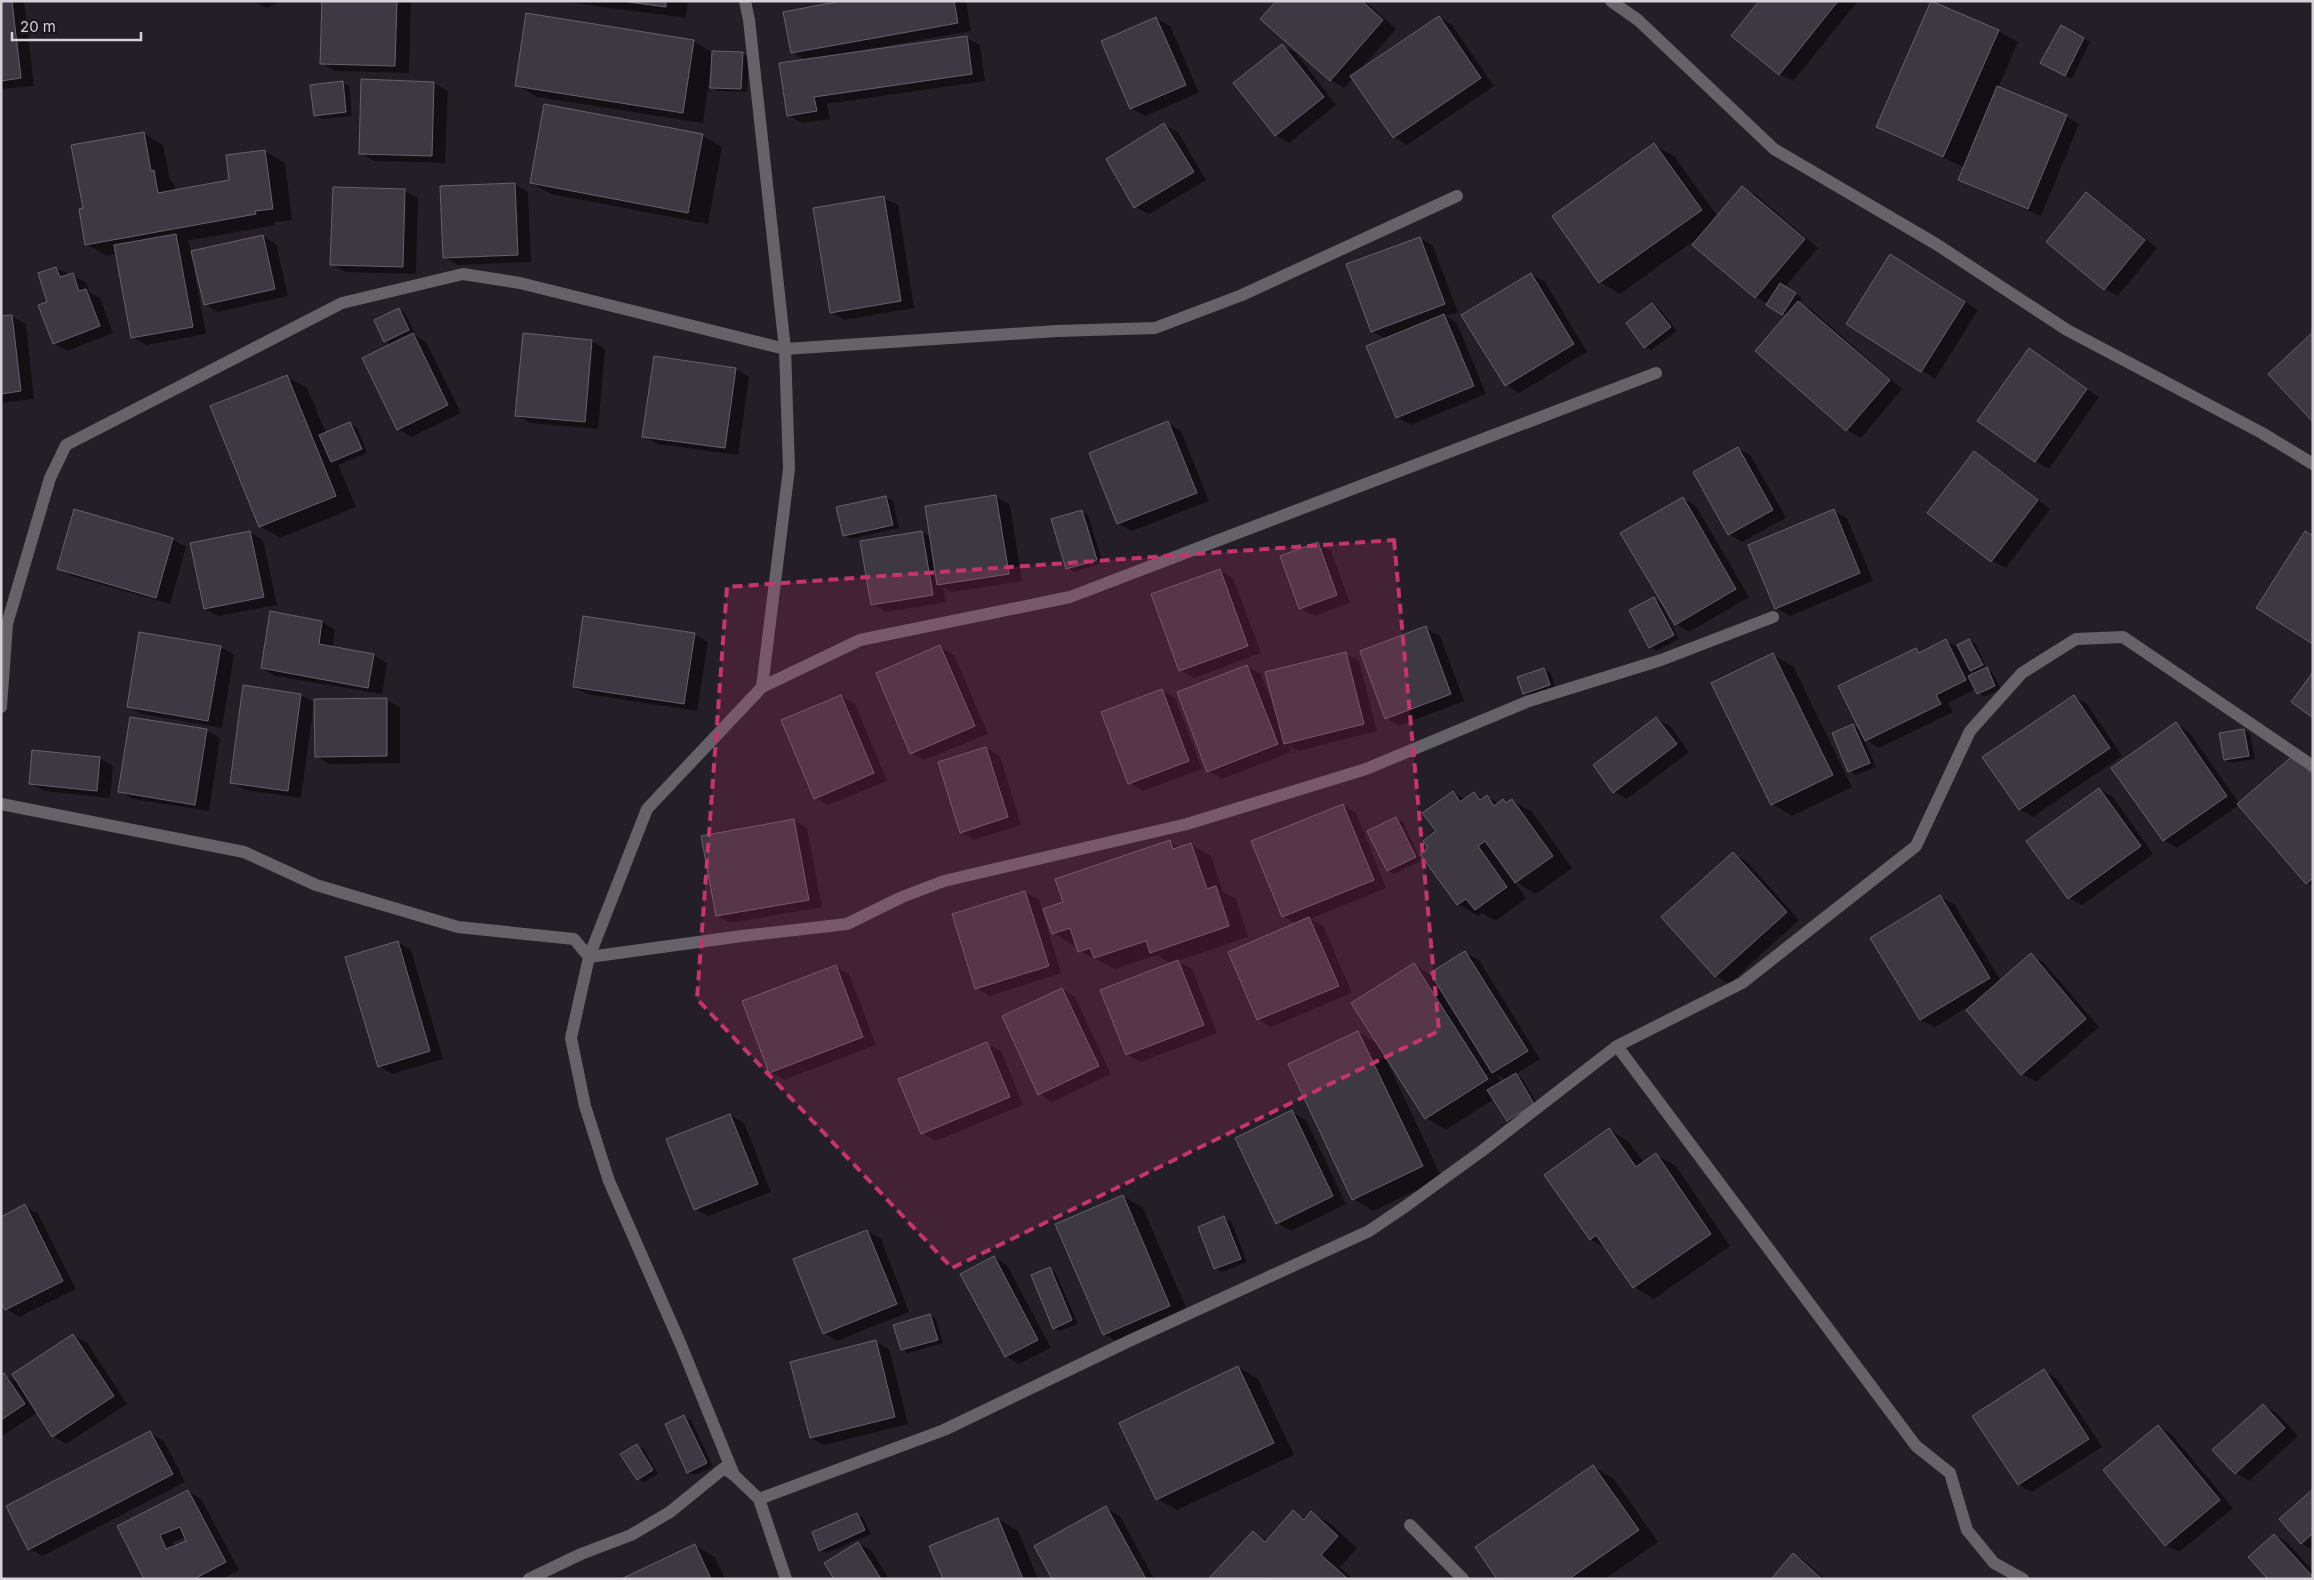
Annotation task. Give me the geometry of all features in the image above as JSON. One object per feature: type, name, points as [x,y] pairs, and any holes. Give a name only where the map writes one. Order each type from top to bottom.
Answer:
[{"type":"street","points":[[745,1],[750,30],[785,349],[789,469],[762,687]]},
{"type":"street","points":[[1611,1],[1638,20],[1774,150],[1936,244],[2067,330],[2262,433],[2313,464]]},
{"type":"street","points":[[1,707],[9,616],[50,478],[66,445],[342,303],[463,274],[520,283],[785,349],[1057,331],[1155,328],[1242,295],[1457,196]]},
{"type":"street","points":[[734,1475],[681,1345],[609,1181],[585,1106],[571,1038],[589,957],[647,809],[762,687],[860,640],[1070,597],[1656,373]]},
{"type":"street","points":[[589,957],[847,924],[902,897],[944,881],[1188,824],[1366,769],[1529,701],[1661,660],[1773,617]]},
{"type":"street","points":[[759,1499],[944,1430],[1129,1341],[1369,1231],[1467,1161],[1617,1046],[1742,983],[1916,846],[1970,731],[2022,673],[2076,640],[2123,637],[2313,766]]},
{"type":"street","points":[[1,804],[244,852],[316,885],[458,927],[574,940],[589,957]]},
{"type":"street","points":[[1617,1046],[1916,1446],[1950,1473],[1966,1530],[1994,1563],[2023,1579]]},
{"type":"street","points":[[529,1579],[581,1554],[632,1535],[670,1512],[724,1468],[759,1499],[786,1579]]},
{"type":"street","points":[[1410,1525],[1463,1579]]},
{"type":"highlighted area","points":[[1394,540],[1439,1031],[952,1268],[697,999],[727,587]]},
{"type":"building","points":[[1,1],[12,1],[21,78],[1,81]]},
{"type":"building","points":[[322,1],[397,1],[395,66],[320,64]]},
{"type":"building","points":[[621,1],[666,1],[666,7]]},
{"type":"building","points":[[841,1],[954,1],[958,23],[791,53],[783,12]]},
{"type":"building","points":[[1276,1],[1362,1],[1383,20],[1330,81],[1260,19]]},
{"type":"building","points":[[1759,1],[1838,1],[1779,75],[1731,36]]},
{"type":"building","points":[[1931,1],[1999,30],[1943,157],[1876,127]]},
{"type":"building","points":[[526,13],[694,40],[683,113],[515,86]]},
{"type":"building","points":[[1439,16],[1481,78],[1393,138],[1350,76]]},
{"type":"building","points":[[1156,17],[1186,85],[1130,109],[1101,41]]},
{"type":"building","points":[[2061,25],[2084,38],[2065,76],[2040,63]]},
{"type":"building","points":[[967,36],[972,74],[814,97],[817,111],[787,116],[779,63]]},
{"type":"building","points":[[1282,44],[1324,97],[1275,136],[1233,83]]},
{"type":"building","points":[[712,51],[743,52],[741,89],[710,88]]},
{"type":"building","points":[[361,79],[434,82],[432,156],[359,154]]},
{"type":"building","points":[[343,81],[346,112],[314,116],[310,85]]},
{"type":"building","points":[[1997,86],[2067,115],[2028,209],[1958,180]]},
{"type":"building","points":[[544,104],[703,134],[688,213],[530,183]]},
{"type":"building","points":[[1164,123],[1194,172],[1134,208],[1106,159]]},
{"type":"building","points":[[144,132],[151,171],[154,170],[158,193],[229,180],[226,155],[265,150],[273,209],[255,211],[256,214],[85,245],[79,209],[83,208],[71,145]]},
{"type":"building","points":[[1654,143],[1702,210],[1599,283],[1552,216]]},
{"type":"building","points":[[515,183],[518,255],[443,258],[440,186]]},
{"type":"building","points":[[1742,186],[1805,239],[1755,298],[1692,245]]},
{"type":"building","points":[[333,187],[405,189],[403,267],[330,265]]},
{"type":"building","points":[[2086,192],[2145,240],[2104,290],[2046,242]]},
{"type":"building","points":[[884,196],[901,301],[830,313],[813,208]]},
{"type":"building","points":[[176,234],[193,327],[131,338],[114,245]]},
{"type":"building","points":[[263,235],[275,289],[204,305],[191,251]]},
{"type":"building","points":[[1420,237],[1445,304],[1371,332],[1346,264]]},
{"type":"building","points":[[1890,254],[1965,302],[1921,372],[1846,324]]},
{"type":"building","points":[[56,267],[60,277],[73,273],[79,291],[86,289],[100,326],[53,344],[38,305],[47,302],[38,273]]},
{"type":"building","points":[[1531,273],[1574,344],[1505,386],[1461,315]]},
{"type":"building","points":[[1780,283],[1796,293],[1782,315],[1766,305]]},
{"type":"building","points":[[1798,301],[1890,380],[1846,431],[1755,351]]},
{"type":"building","points":[[1652,303],[1671,327],[1644,348],[1626,323]]},
{"type":"building","points":[[399,308],[409,330],[384,342],[374,320]]},
{"type":"building","points":[[1444,314],[1474,386],[1396,418],[1366,346]]},
{"type":"building","points":[[12,315],[21,391],[1,394],[1,316]]},
{"type":"building","points":[[2313,332],[2313,422],[2268,374]]},
{"type":"building","points":[[413,333],[448,405],[397,430],[362,358]]},
{"type":"building","points":[[523,333],[592,340],[585,422],[515,416]]},
{"type":"building","points":[[2029,348],[2087,389],[2035,462],[1977,421]]},
{"type":"building","points":[[654,356],[736,368],[725,448],[642,437]]},
{"type":"building","points":[[287,375],[336,496],[259,527],[210,406]]},
{"type":"building","points":[[1168,421],[1197,493],[1117,524],[1089,453]]},
{"type":"building","points":[[350,422],[362,449],[331,462],[319,435]]},
{"type":"building","points":[[1738,447],[1773,510],[1728,535],[1693,472]]},
{"type":"building","points":[[1974,451],[2038,500],[1991,562],[1927,513]]},
{"type":"building","points":[[996,495],[1009,574],[937,585],[925,506]]},
{"type":"building","points":[[886,496],[893,525],[843,536],[836,507]]},
{"type":"building","points":[[1683,497],[1736,589],[1675,625],[1620,533]]},
{"type":"building","points":[[74,509],[173,538],[156,598],[57,569]]},
{"type":"building","points":[[1834,509],[1860,573],[1775,609],[1748,545]]},
{"type":"building","points":[[1082,510],[1097,560],[1066,569],[1051,519]]},
{"type":"building","points":[[250,531],[264,597],[204,609],[190,543]]},
{"type":"building","points":[[922,531],[933,595],[871,605],[860,541]]},
{"type":"building","points":[[2305,531],[2313,536],[2313,644],[2256,608]]},
{"type":"building","points":[[1318,542],[1337,595],[1299,609],[1280,556]]},
{"type":"building","points":[[1220,569],[1248,646],[1179,671],[1151,594]]},
{"type":"building","points":[[1654,597],[1674,635],[1649,648],[1629,610]]},
{"type":"building","points":[[270,611],[322,621],[319,644],[374,654],[368,688],[261,668]]},
{"type":"building","points":[[583,616],[695,633],[684,704],[573,687]]},
{"type":"building","points":[[1426,626],[1451,694],[1385,719],[1360,651]]},
{"type":"building","points":[[139,632],[221,646],[208,721],[127,707]]},
{"type":"building","points":[[1946,639],[1966,680],[1936,695],[1941,704],[1865,741],[1838,686],[1916,648],[1919,653]]},
{"type":"building","points":[[1969,639],[1983,665],[1970,671],[1957,645]]},
{"type":"building","points":[[940,645],[975,726],[910,754],[876,673]]},
{"type":"building","points":[[1346,652],[1364,724],[1284,744],[1265,672]]},
{"type":"building","points":[[1773,653],[1833,775],[1771,805],[1711,683]]},
{"type":"building","points":[[1247,665],[1278,744],[1207,772],[1177,692]]},
{"type":"building","points":[[1987,667],[1995,686],[1977,694],[1968,676]]},
{"type":"building","points":[[1544,668],[1550,685],[1523,694],[1517,677]]},
{"type":"building","points":[[2313,672],[2313,718],[2291,702]]},
{"type":"building","points":[[243,685],[301,694],[288,791],[230,783]]},
{"type":"building","points":[[1162,689],[1189,761],[1128,784],[1101,712]]},
{"type":"building","points":[[841,695],[874,773],[814,799],[781,720]]},
{"type":"building","points":[[2074,695],[2110,748],[2019,810],[1982,757]]},
{"type":"building","points":[[387,698],[387,756],[315,757],[314,699]]},
{"type":"building","points":[[130,717],[207,729],[195,805],[118,792]]},
{"type":"building","points":[[1656,717],[1677,744],[1613,793],[1593,765]]},
{"type":"building","points":[[2176,722],[2227,796],[2163,841],[2111,768]]},
{"type":"building","points":[[1853,724],[1870,763],[1848,772],[1832,733]]},
{"type":"building","points":[[2244,729],[2249,756],[2224,760],[2219,733]]},
{"type":"building","points":[[986,747],[1008,817],[960,833],[938,762]]},
{"type":"building","points":[[32,750],[100,757],[97,791],[29,784]]},
{"type":"building","points":[[2295,754],[2313,775],[2313,878],[2306,884],[2237,804]]},
{"type":"building","points":[[2099,788],[2141,846],[2068,899],[2026,841]]},
{"type":"building","points":[[1453,791],[1460,802],[1474,792],[1480,800],[1487,795],[1494,806],[1503,799],[1506,803],[1512,799],[1553,856],[1515,883],[1485,841],[1478,846],[1507,887],[1475,910],[1466,899],[1457,905],[1420,854],[1428,848],[1423,841],[1436,831],[1422,813]]},
{"type":"building","points":[[1343,804],[1374,880],[1282,917],[1251,841]]},
{"type":"building","points":[[1396,817],[1416,857],[1387,871],[1367,831]]},
{"type":"building","points":[[794,819],[809,900],[716,916],[701,836]]},
{"type":"building","points":[[1170,840],[1173,849],[1191,843],[1207,889],[1216,886],[1229,926],[1150,953],[1146,941],[1094,958],[1090,948],[1078,952],[1070,928],[1052,934],[1043,909],[1063,902],[1055,879]]},
{"type":"building","points":[[1733,852],[1787,912],[1715,977],[1661,917]]},
{"type":"building","points":[[1025,891],[1049,966],[975,989],[952,914]]},
{"type":"building","points":[[1940,895],[1990,978],[1920,1020],[1870,938]]},
{"type":"building","points":[[1309,917],[1339,986],[1257,1020],[1228,952]]},
{"type":"building","points":[[398,941],[430,1051],[378,1067],[345,957]]},
{"type":"building","points":[[1465,951],[1528,1051],[1492,1073],[1430,973]]},
{"type":"building","points":[[2031,953],[2086,1019],[2021,1075],[1966,1010]]},
{"type":"building","points":[[1178,960],[1204,1025],[1126,1055],[1100,990]]},
{"type":"building","points":[[1414,963],[1488,1079],[1425,1119],[1351,1003]]},
{"type":"building","points":[[836,965],[863,1037],[769,1073],[742,1001]]},
{"type":"building","points":[[1062,988],[1099,1066],[1038,1095],[1002,1016]]},
{"type":"building","points":[[1358,1031],[1423,1166],[1352,1200],[1288,1064]]},
{"type":"building","points":[[987,1042],[1010,1097],[921,1134],[898,1079]]},
{"type":"building","points":[[1516,1073],[1534,1104],[1507,1121],[1487,1090]]},
{"type":"building","points":[[1292,1110],[1333,1196],[1276,1224],[1235,1138]]},
{"type":"building","points":[[730,1114],[758,1184],[694,1210],[666,1139]]},
{"type":"building","points":[[1609,1128],[1636,1167],[1656,1153],[1711,1234],[1633,1288],[1596,1235],[1590,1240],[1544,1175]]},
{"type":"building","points":[[1123,1195],[1170,1306],[1103,1335],[1055,1224]]},
{"type":"building","points":[[25,1204],[63,1281],[5,1310],[1,1303],[1,1217]]},
{"type":"building","points":[[1224,1216],[1241,1259],[1214,1269],[1198,1227]]},
{"type":"building","points":[[867,1230],[897,1304],[823,1334],[793,1259]]},
{"type":"building","points":[[994,1256],[1038,1340],[1005,1357],[960,1274]]},
{"type":"building","points":[[1050,1267],[1072,1320],[1053,1329],[1031,1275]]},
{"type":"building","points":[[930,1314],[938,1340],[901,1350],[893,1325]]},
{"type":"building","points":[[73,1334],[114,1396],[52,1437],[12,1374]]},
{"type":"building","points":[[876,1340],[895,1417],[810,1438],[790,1362]]},
{"type":"building","points":[[1238,1366],[1274,1443],[1156,1500],[1119,1423]]},
{"type":"building","points":[[2044,1369],[2089,1439],[2018,1485],[1972,1416]]},
{"type":"building","points":[[4,1373],[25,1404],[1,1420],[1,1375]]},
{"type":"building","points":[[2263,1404],[2285,1428],[2235,1474],[2212,1450]]},
{"type":"building","points":[[684,1415],[707,1463],[687,1473],[665,1424]]},
{"type":"building","points":[[2158,1425],[2220,1500],[2165,1546],[2103,1470]]},
{"type":"building","points":[[150,1431],[173,1474],[28,1550],[6,1506]]},
{"type":"building","points":[[637,1444],[653,1470],[637,1480],[620,1454]]},
{"type":"building","points":[[1593,1465],[1639,1530],[1569,1579],[1497,1579],[1475,1547]]},
{"type":"building","points":[[2313,1489],[2313,1533],[2301,1544],[2279,1519]]},
{"type":"building","points":[[188,1490],[226,1562],[194,1579],[144,1579],[117,1526]],"holes":[[[180,1527],[186,1541],[166,1549],[160,1535]]]},
{"type":"building","points":[[1106,1506],[1146,1579],[1052,1579],[1034,1546]]},
{"type":"building","points":[[1293,1510],[1304,1520],[1311,1511],[1338,1536],[1321,1555],[1348,1579],[1209,1578],[1253,1531],[1265,1542]]},
{"type":"building","points":[[857,1513],[865,1530],[819,1551],[812,1532]]},
{"type":"building","points":[[998,1518],[1023,1579],[943,1579],[929,1546]]},
{"type":"building","points":[[2274,1534],[2313,1579],[2268,1579],[2248,1557]]},
{"type":"building","points":[[858,1542],[881,1579],[834,1579],[824,1563]]},
{"type":"building","points":[[695,1544],[711,1579],[621,1579]]},
{"type":"building","points":[[1793,1553],[1822,1579],[1771,1579]]}]
